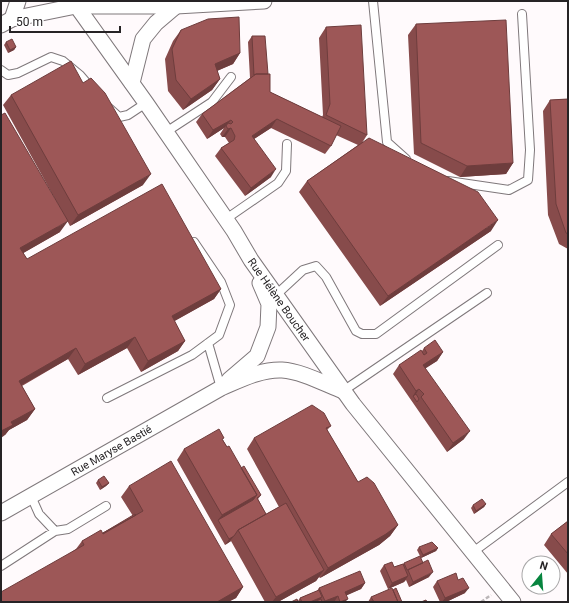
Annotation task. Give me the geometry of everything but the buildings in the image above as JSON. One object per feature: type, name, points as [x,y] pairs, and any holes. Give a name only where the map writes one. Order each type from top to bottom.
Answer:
[{"type":"street","points":[[6,22],[18,1]]},
{"type":"street","points":[[6,22],[74,3],[176,6],[264,1]]},
{"type":"street","name":"Rue Hélène Boucher","points":[[74,3],[146,103],[226,219],[251,260],[343,391],[513,602]]},
{"type":"street","points":[[132,83],[143,39],[156,23],[176,6]]},
{"type":"street","name":"Rue Maryse Bastié","points":[[221,388],[257,356],[268,327],[269,304],[251,260]]},
{"type":"street","name":"Rue Maryse Bastié","points":[[1,513],[221,388],[260,373],[282,370],[300,374],[343,391]]},
{"type":"lane","points":[[373,1],[387,142],[406,160],[413,163]]},
{"type":"lane","points":[[441,177],[448,181],[509,190],[528,180],[530,150],[522,14]]},
{"type":"lane","points":[[1,70],[8,75],[18,73],[51,56],[63,61],[80,75],[119,117],[128,115],[146,103]]},
{"type":"lane","points":[[166,132],[212,102],[231,77]]},
{"type":"lane","points":[[226,219],[278,184],[286,171],[286,144]]},
{"type":"lane","points":[[107,398],[192,355],[219,335],[230,305],[221,282],[190,236]]},
{"type":"lane","points":[[276,295],[303,270],[316,266],[326,277],[356,331],[362,334],[376,334],[498,245]]},
{"type":"lane","points":[[343,391],[487,293]]},
{"type":"lane","points":[[208,343],[221,388]]},
{"type":"lane","points":[[473,552],[568,482]]},
{"type":"lane","points":[[31,496],[39,514],[55,531]]},
{"type":"lane","points":[[1,566],[55,531],[68,529],[106,506]]}]
